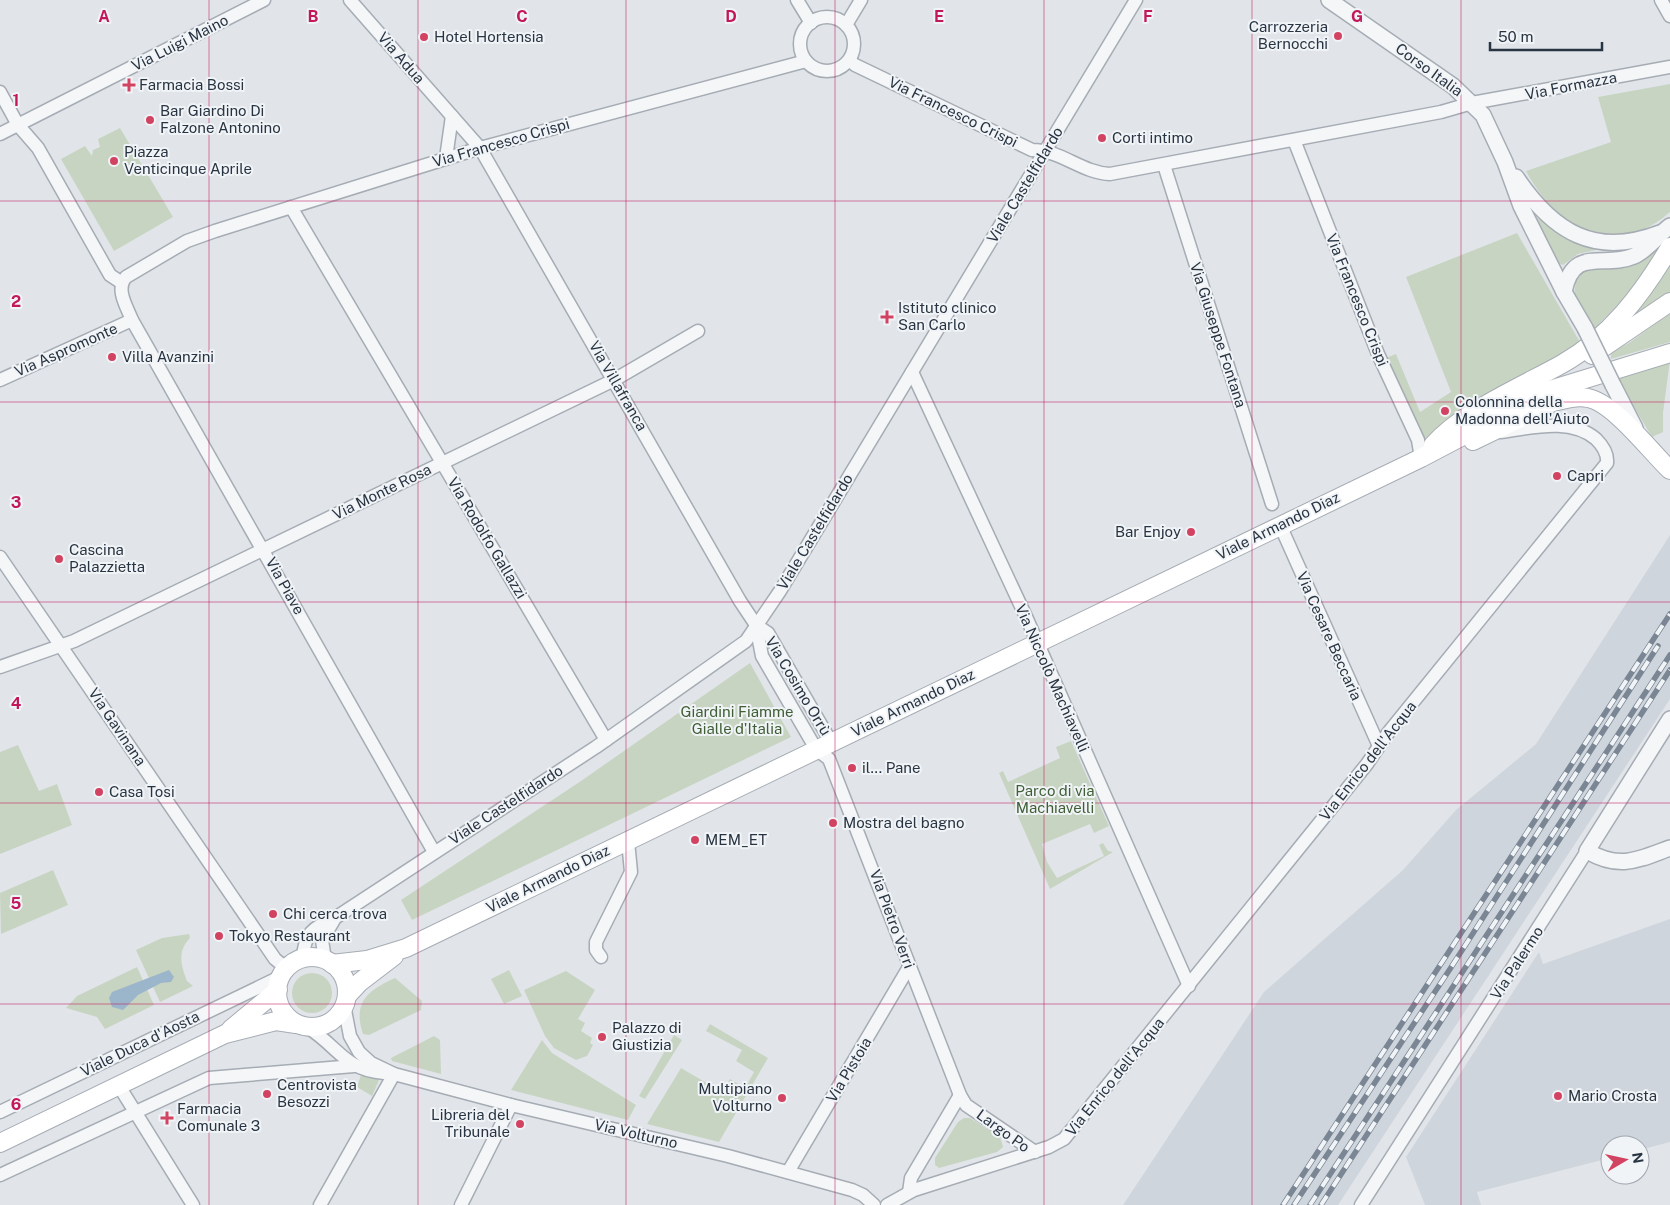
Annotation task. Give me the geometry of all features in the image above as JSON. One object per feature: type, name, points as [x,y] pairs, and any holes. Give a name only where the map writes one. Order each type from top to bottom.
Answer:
[{"type":"main road","points":[[1421,458],[1438,439],[1471,415],[1563,364],[1597,340],[1636,298],[1667,235]]},
{"type":"main road","points":[[1471,415],[1574,367],[1670,302]]},
{"type":"main road","points":[[1421,458],[1543,392],[1670,353]]},
{"type":"main road","points":[[1421,458],[1435,456],[1490,433],[1553,402],[1566,398],[1589,398],[1601,403],[1621,419],[1670,470]]},
{"type":"main road","name":"Viale Armando Diaz","points":[[329,962],[368,960],[406,948],[1421,458]]},
{"type":"main road","name":"Viale Armando Diaz","points":[[346,1001],[360,982],[406,948]]},
{"type":"main road","points":[[318,957],[329,962],[344,978],[346,1001],[334,1020],[316,1027],[302,1025],[287,1017],[281,1007],[282,979],[303,959],[318,957]]},
{"type":"main road","name":"Viale Duca d'Aosta","points":[[0,1143],[225,1034],[263,1005],[282,979]]},
{"type":"main road","name":"Viale Duca d'Aosta","points":[[225,1034],[276,1021],[302,1025]]},
{"type":"street","name":"Via Luigi Maino","points":[[18,125],[264,0]]},
{"type":"street","name":"Via Adua","points":[[350,0],[480,148]]},
{"type":"street","points":[[797,0],[811,23]]},
{"type":"street","points":[[846,25],[861,0]]},
{"type":"street","name":"Viale Castelfidardo","points":[[303,959],[304,945],[310,932],[338,916],[606,740],[746,641],[780,591],[1136,0]]},
{"type":"street","name":"Corso Italia","points":[[1329,0],[1441,77],[1472,103],[1486,121],[1505,162]]},
{"type":"street","points":[[1661,0],[1670,16]]},
{"type":"street","points":[[829,18],[846,25],[854,42],[849,60],[843,66],[826,71],[817,69],[806,61],[801,52],[800,42],[803,33],[811,23],[829,18]]},
{"type":"street","name":"Via Francesco Crispi","points":[[849,60],[855,65],[1032,150],[1046,150],[1104,174],[1164,165],[1441,112],[1472,103]]},
{"type":"street","name":"Via Francesco Crispi","points":[[122,283],[126,277],[198,236],[480,148],[806,61]]},
{"type":"street","name":"Via Formazza","points":[[1472,103],[1670,67]]},
{"type":"street","points":[[0,92],[18,125],[38,148],[110,275],[122,283],[121,292],[132,320]]},
{"type":"street","points":[[446,158],[452,116]]},
{"type":"street","points":[[0,134],[18,125]]},
{"type":"street","name":"Via Francesco Crispi","points":[[1294,140],[1378,354],[1418,440],[1421,458]]},
{"type":"street","name":"Via Villafranca","points":[[480,148],[740,601],[756,625]]},
{"type":"street","points":[[1505,162],[1533,201],[1554,221],[1573,234],[1593,242],[1614,244],[1667,235]]},
{"type":"street","points":[[1505,162],[1520,206],[1564,292],[1585,328],[1625,411],[1648,449]]},
{"type":"street","name":"Via Giuseppe Fontana","points":[[1164,165],[1272,504]]},
{"type":"street","name":"Via Rodolfo Gallazzi","points":[[291,207],[606,740]]},
{"type":"street","points":[[1564,292],[1566,282],[1578,265],[1588,261],[1635,256],[1667,235]]},
{"type":"street","name":"Via Aspromonte","points":[[0,380],[132,320]]},
{"type":"street","name":"Via Piave","points":[[132,320],[264,549],[434,852]]},
{"type":"street","name":"Via Monte Rosa","points":[[0,667],[62,646],[443,463],[614,380],[698,331]]},
{"type":"street","name":"Via Niccolò Machiavelli","points":[[912,372],[1037,643],[1189,986]]},
{"type":"street","name":"Via Enrico dell'Acqua","points":[[1034,1152],[1061,1142],[1068,1136],[1607,463],[1605,450],[1599,442],[1587,433],[1570,427],[1549,426],[1490,433]]},
{"type":"street","name":"Via Cesare Beccaria","points":[[1280,525],[1379,746]]},
{"type":"street","name":"Via Gavinana","points":[[0,556],[275,959],[282,979]]},
{"type":"street","name":"Via Cosimo Orrù","points":[[756,625],[762,656],[823,746]]},
{"type":"street","name":"Via Cosimo Orrù","points":[[756,625],[768,634],[823,746]]},
{"type":"street","name":"Via Palermo","points":[[1360,1205],[1527,948],[1670,719]]},
{"type":"street","name":"Via Pietro Verri","points":[[823,746],[960,1095]]},
{"type":"street","points":[[601,957],[596,950],[596,942],[632,872],[628,841]]},
{"type":"street","points":[[1587,851],[1609,862],[1625,862],[1670,848]]},
{"type":"street","name":"Viale Castelfidardo","points":[[329,962],[322,940],[326,930],[338,916]]},
{"type":"street","name":"Via Pistoia","points":[[788,1172],[910,967]]},
{"type":"street","name":"Viale Duca d'Aosta","points":[[0,1112],[282,979]]},
{"type":"street","points":[[346,1001],[350,1036],[359,1052],[371,1063],[394,1074]]},
{"type":"street","points":[[302,1025],[324,1037],[354,1066],[370,1072],[394,1074]]},
{"type":"street","points":[[0,1175],[134,1111],[209,1078],[354,1066]]},
{"type":"street","points":[[320,1205],[394,1074]]},
{"type":"street","name":"Via Volturno","points":[[394,1074],[511,1105],[788,1172],[852,1190],[863,1195],[874,1205]]},
{"type":"street","points":[[119,1086],[193,1205]]},
{"type":"street","points":[[909,1192],[911,1178],[960,1095]]},
{"type":"street","name":"Largo Po","points":[[960,1095],[966,1105],[1034,1152]]},
{"type":"street","points":[[461,1205],[511,1105]]},
{"type":"street","name":"Largo Po","points":[[887,1205],[909,1192],[1034,1152]]},
{"type":"shaded area","points":[[1670,535],[1670,699],[1338,1205],[1123,1205],[1264,992],[1403,870],[1456,810],[1536,744]]},
{"type":"shaded area","name":"Mario Crosta","points":[[1670,919],[1670,1142],[1650,1147],[1650,1135],[1600,1135],[1600,1161],[1477,1192],[1481,1205],[1425,1205],[1406,1157],[1539,952],[1543,964]]},
{"type":"green space","points":[[1670,84],[1670,212],[1649,227],[1629,234],[1608,236],[1589,231],[1570,222],[1553,208],[1526,171],[1611,142],[1598,97]]},
{"type":"green space","points":[[120,128],[173,217],[114,251],[61,159],[85,146],[92,156],[93,150],[100,147],[98,139]]},
{"type":"green space","points":[[1534,216],[1574,242],[1596,247],[1596,250],[1578,254],[1563,265],[1558,263]]},
{"type":"green space","points":[[1517,233],[1581,344],[1438,428],[1424,440],[1386,358],[1396,354],[1420,412],[1451,392],[1406,277]]},
{"type":"green space","points":[[1654,249],[1653,258],[1632,290],[1593,330],[1574,296],[1577,272]]},
{"type":"green space","points":[[1670,256],[1670,292],[1620,328]]},
{"type":"green space","points":[[1670,313],[1670,342],[1611,359],[1611,352],[1629,343]]},
{"type":"green space","points":[[1670,360],[1663,413],[1663,432],[1652,437],[1616,377]]},
{"type":"green space","name":"Giardini Fiamme Gialle d'Italia","points":[[750,663],[791,737],[412,920],[401,900],[581,781]]},
{"type":"green space","name":"Parco di via Machiavelli","points":[[1071,741],[1109,826],[1094,833],[1090,824],[1042,844],[1047,862],[1057,878],[1104,856],[1099,845],[1103,843],[1108,851],[1113,852],[1050,889],[999,773],[1003,771],[1008,782],[1060,758],[1056,747]]},
{"type":"green space","points":[[18,745],[39,791],[57,784],[72,825],[0,854],[0,752]]},
{"type":"green space","points":[[53,870],[68,905],[1,934],[0,893]]},
{"type":"green space","points":[[189,934],[190,938],[183,948],[181,958],[187,981],[193,986],[160,1002],[136,950],[162,938]]},
{"type":"green space","points":[[137,967],[154,1005],[105,1029],[97,1017],[66,1008],[77,996]]},
{"type":"green space","points":[[509,970],[522,996],[504,1004],[491,979]]},
{"type":"green space","points":[[566,971],[595,990],[578,1019],[585,1023],[581,1031],[592,1038],[590,1043],[593,1045],[587,1056],[576,1060],[554,1048],[545,1036],[524,990]]},
{"type":"green space","points":[[316,973],[323,976],[329,982],[332,993],[331,1001],[323,1010],[316,1013],[308,1013],[301,1010],[293,1001],[292,989],[295,982],[304,974]]},
{"type":"green space","points":[[395,978],[422,1001],[421,1010],[369,1035],[363,1034],[360,1013],[361,1005],[365,998],[377,987]]},
{"type":"green space","points":[[710,1024],[768,1058],[719,1142],[647,1124],[681,1068],[722,1092],[730,1079],[745,1088],[754,1072],[736,1061],[742,1050],[706,1031]]},
{"type":"green space","points":[[674,1035],[682,1040],[645,1099],[639,1096]]},
{"type":"green space","points":[[434,1036],[440,1040],[441,1074],[392,1061],[391,1058]]},
{"type":"green space","points":[[542,1040],[552,1053],[636,1105],[628,1120],[511,1090]]},
{"type":"green space","points":[[361,1075],[379,1080],[372,1096],[357,1087]]},
{"type":"green space","points":[[964,1118],[970,1118],[1000,1137],[1003,1147],[997,1152],[939,1168],[935,1165],[935,1158],[958,1122]]},
{"type":"water","points":[[169,970],[174,977],[171,982],[161,983],[138,995],[123,1010],[112,1007],[109,998],[112,992]]},
{"type":"railway","points":[[1283,1205],[1670,614]]},
{"type":"railway","points":[[1294,1205],[1450,969],[1658,646]]},
{"type":"railway","points":[[1310,1205],[1670,655]]},
{"type":"railway","points":[[1321,1205],[1670,670]]},
{"type":"place","name":"Carrozzeria Bernocchi","points":[[1338,36]]},
{"type":"place","name":"Hotel Hortensia","points":[[424,37]]},
{"type":"place","name":"Farmacia Bossi","points":[[129,85]]},
{"type":"place","name":"Bar Giardino Di Falzone Antonino","points":[[150,120]]},
{"type":"place","name":"Corti intimo","points":[[1102,138]]},
{"type":"place","name":"Piazza Venticinque Aprile","points":[[114,161]]},
{"type":"place","name":"Istituto clinico San Carlo","points":[[887,317]]},
{"type":"place","name":"Villa Avanzini","points":[[112,357]]},
{"type":"place","name":"Colonnina della Madonna dell'Aiuto","points":[[1445,411]]},
{"type":"place","name":"Capri","points":[[1557,476]]},
{"type":"place","name":"Bar Enjoy","points":[[1191,532]]},
{"type":"place","name":"Cascina Palazzietta","points":[[59,559]]},
{"type":"place","name":"il... Pane","points":[[852,768]]},
{"type":"place","name":"Casa Tosi","points":[[99,792]]},
{"type":"place","name":"Mostra del bagno","points":[[833,823]]},
{"type":"place","name":"MEM_ET","points":[[695,840]]},
{"type":"place","name":"Chi cerca trova","points":[[273,914]]},
{"type":"place","name":"Tokyo Restaurant","points":[[219,936]]},
{"type":"place","name":"Palazzo di Giustizia","points":[[602,1037]]},
{"type":"place","name":"Centrovista Besozzi","points":[[267,1094]]},
{"type":"place","name":"Mario Crosta","points":[[1558,1096]]},
{"type":"place","name":"Multipiano Volturno","points":[[782,1098]]},
{"type":"place","name":"Farmacia Comunale 3","points":[[167,1118]]},
{"type":"place","name":"Libreria del Tribunale","points":[[520,1124]]}]
